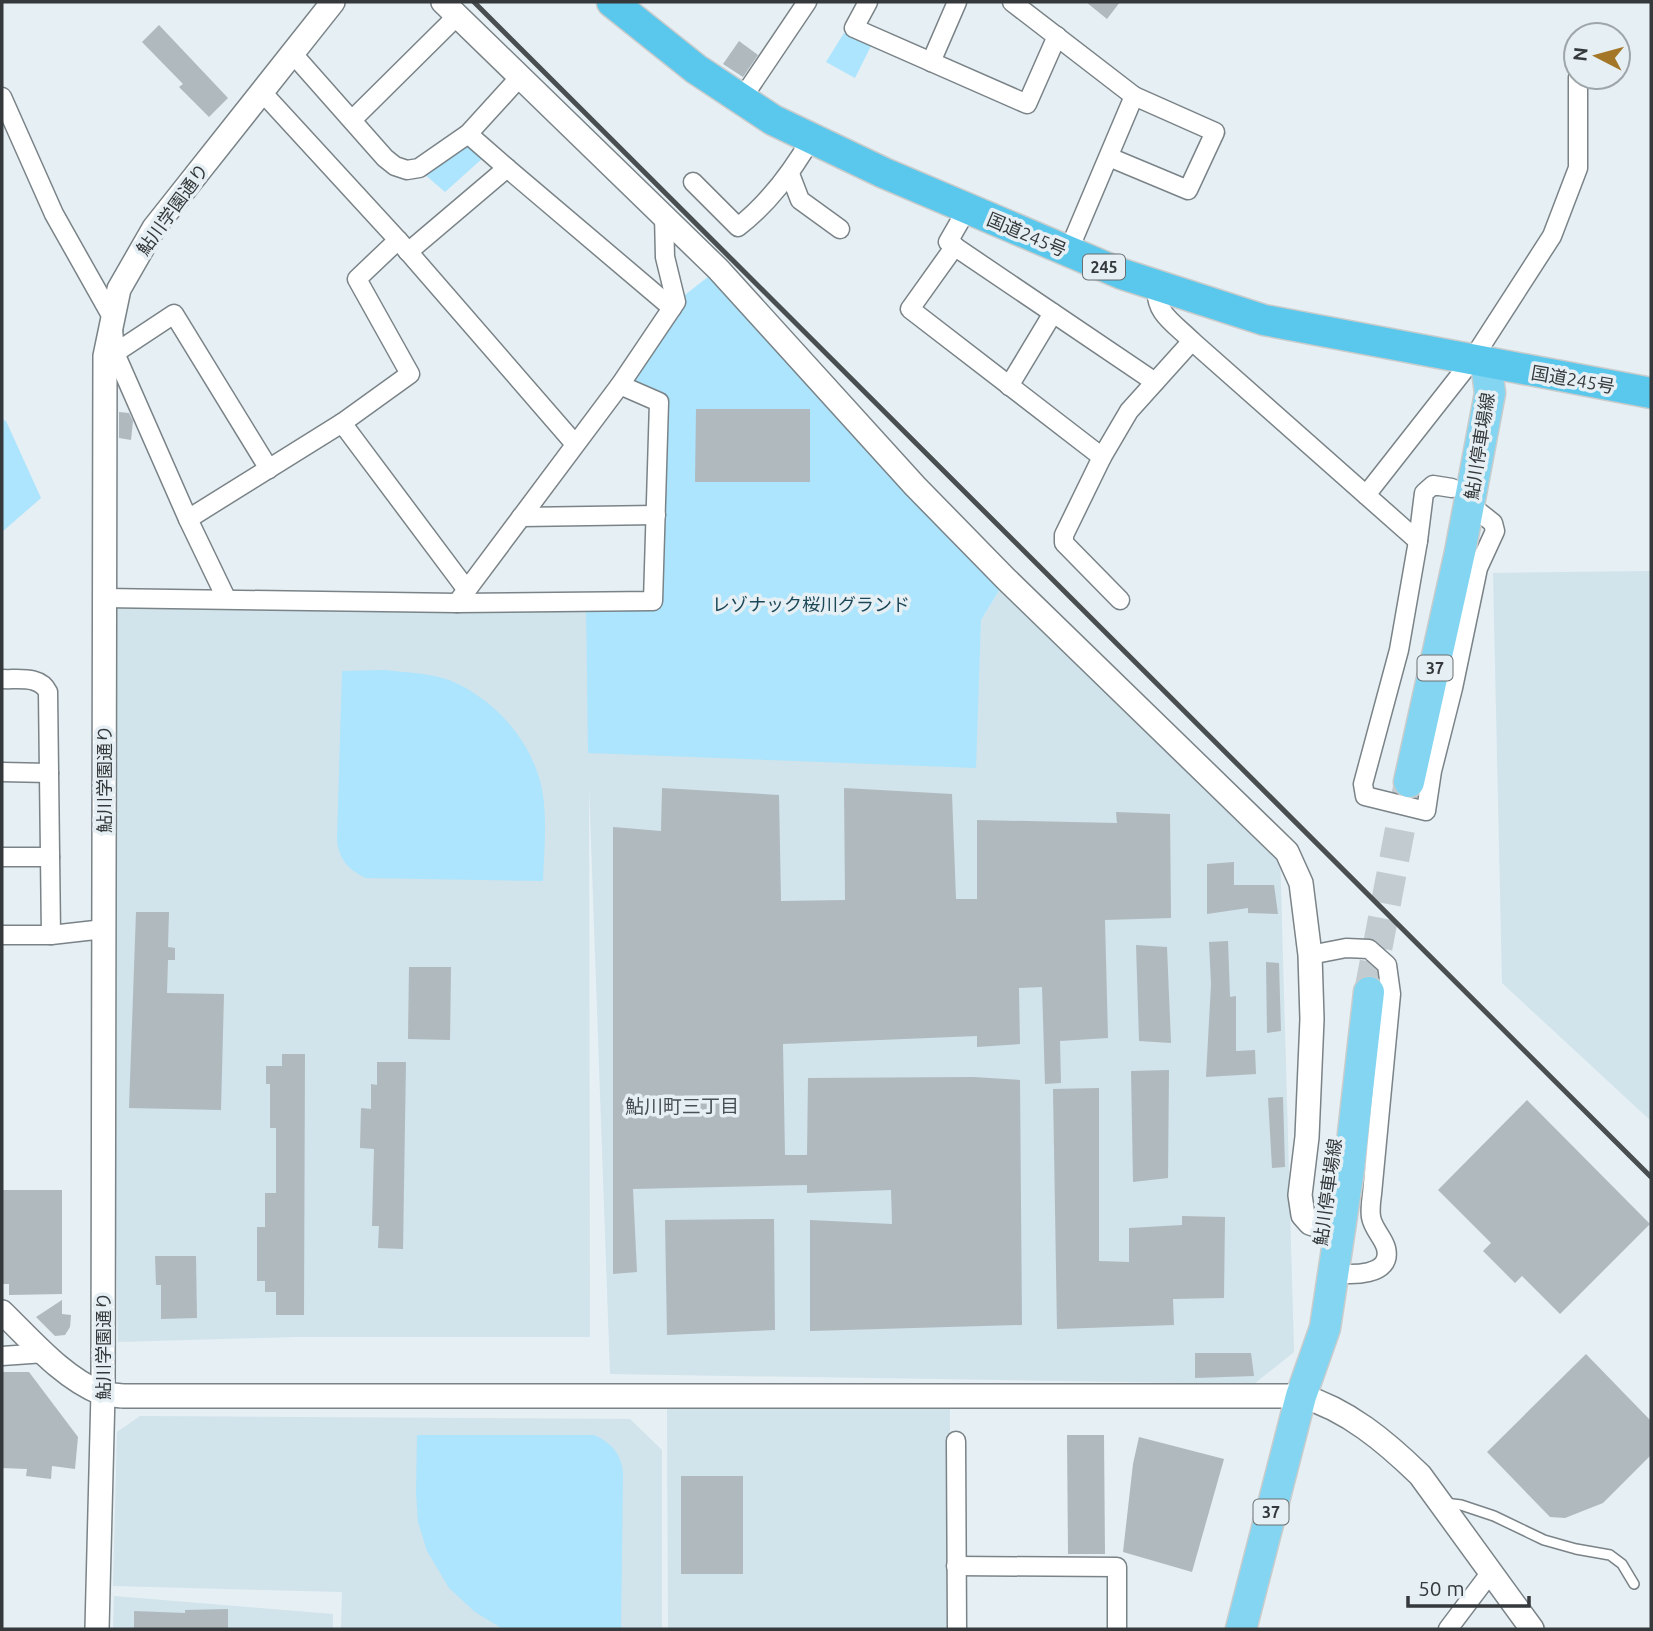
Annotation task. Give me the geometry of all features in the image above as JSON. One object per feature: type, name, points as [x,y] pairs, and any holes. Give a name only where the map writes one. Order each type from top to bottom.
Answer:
[{"type":"highway","name":"国道245号","points":[[612,2],[677,55],[741,100],[811,139],[967,209],[1157,287],[1264,320],[1651,393]]},
{"type":"main road","name":"鮎川停車場線","points":[[1400,780],[1437,663],[1461,496],[1490,393],[1479,362]]},
{"type":"main road","name":"鮎川停車場線","points":[[1241,1629],[1301,1396],[1325,1328],[1349,1169],[1361,990],[1305,1330],[1301,1396]]},
{"type":"street","name":"鮎川学園通り","points":[[97,1629],[103,1393],[105,356],[119,289],[154,228],[333,2]]},
{"type":"street","points":[[741,100],[807,2]]},
{"type":"street","points":[[868,2],[855,29],[1027,104],[1057,37]]},
{"type":"street","points":[[930,62],[957,2]]},
{"type":"street","points":[[1012,2],[1134,96],[1214,132],[1188,190],[1109,156]]},
{"type":"street","points":[[352,120],[450,9],[718,269],[906,475],[1006,579],[1287,852],[1301,883],[1310,955],[1312,1019],[1307,1137],[1300,1195],[1303,1215],[1310,1223],[1322,1227]]},
{"type":"street","points":[[293,54],[386,158],[395,166],[407,170],[419,168],[468,134],[519,78]]},
{"type":"street","points":[[1366,495],[1479,362],[1552,236],[1578,168],[1578,91]]},
{"type":"street","points":[[262,92],[403,246],[575,444]]},
{"type":"street","points":[[1068,252],[1134,96]]},
{"type":"street","points":[[2,97],[54,214],[112,317],[115,353],[226,598]]},
{"type":"street","points":[[468,134],[672,309]]},
{"type":"street","points":[[693,182],[738,227],[753,215],[790,174],[811,139]]},
{"type":"street","points":[[188,519],[342,423],[410,374],[357,279],[507,168]]},
{"type":"street","points":[[790,174],[800,200],[839,229]]},
{"type":"street","points":[[967,209],[948,242],[1155,382]]},
{"type":"street","points":[[462,597],[620,385],[676,302],[665,257],[664,215]]},
{"type":"street","points":[[955,246],[910,309],[1102,457]]},
{"type":"street","points":[[1157,287],[1156,301],[1161,310],[1192,341],[1418,541]]},
{"type":"street","points":[[1009,386],[1053,313]]},
{"type":"street","points":[[115,353],[174,314],[269,469]]},
{"type":"street","points":[[1120,600],[1064,543],[1064,535],[1102,457],[1129,411],[1192,341]]},
{"type":"street","points":[[104,598],[462,597],[653,601],[659,401],[620,385]]},
{"type":"street","points":[[342,423],[462,597]]},
{"type":"street","points":[[1433,485],[1461,496],[1493,523],[1495,531],[1478,568],[1453,688],[1432,771],[1426,811],[1366,796],[1363,784],[1399,650],[1418,541],[1424,493],[1433,485]]},
{"type":"street","points":[[521,517],[656,515]]},
{"type":"street","points":[[2,679],[38,680],[48,692],[51,935]]},
{"type":"street","points":[[2,772],[49,773]]},
{"type":"street","points":[[2,857],[50,857]]},
{"type":"street","points":[[2,935],[51,935],[104,929]]},
{"type":"street","points":[[1310,955],[1346,948],[1369,949],[1387,965],[1391,994],[1371,1194],[1371,1217],[1387,1249],[1383,1263],[1373,1271],[1358,1275],[1334,1273]]},
{"type":"street","points":[[2,1312],[69,1373],[103,1393],[143,1396],[1301,1396],[1325,1403],[1340,1412],[1398,1454],[1420,1475],[1443,1503],[1532,1629]]},
{"type":"street","points":[[2,1356],[45,1353]]},
{"type":"street","points":[[956,1441],[957,1629]]},
{"type":"street","points":[[956,1566],[1117,1567],[1117,1629]]},
{"type":"street","points":[[1448,1629],[1491,1572]]},
{"type":"lane","points":[[1443,1503],[1461,1505],[1494,1516],[1544,1540],[1609,1555],[1622,1564],[1634,1584]]},
{"type":"shaded area","points":[[1651,571],[1651,1121],[1502,983],[1493,573]]},
{"type":"shaded area","points":[[1006,579],[1280,851],[1294,1352],[1254,1384],[610,1374],[589,785],[590,1337],[294,1337],[118,1342],[104,598],[586,602],[975,768],[981,620]]},
{"type":"shaded area","points":[[667,1406],[950,1407],[950,1629],[668,1629]]},
{"type":"shaded area","points":[[140,1416],[630,1419],[662,1450],[662,1629],[341,1629],[342,1592],[113,1586],[117,1432]]},
{"type":"shaded area","points":[[114,1596],[333,1614],[333,1629],[113,1629]]},
{"type":"green space","points":[[844,33],[872,44],[855,78],[826,62]]},
{"type":"green space","points":[[470,143],[484,157],[445,192],[422,172]]},
{"type":"green space","name":"レゾナック桜川グランド","points":[[718,269],[1006,579],[981,620],[976,768],[588,753],[586,602],[653,601],[659,402],[620,385],[676,302]]},
{"type":"green space","points":[[2,419],[6,421],[41,498],[2,532]]},
{"type":"green space","points":[[385,670],[450,680],[474,693],[502,716],[514,730],[533,761],[543,795],[543,881],[366,878],[346,864],[337,840],[342,671]]},
{"type":"green space","points":[[417,1435],[594,1435],[610,1445],[620,1460],[623,1473],[621,1629],[503,1629],[475,1612],[449,1588],[427,1551],[418,1522]]},
{"type":"building","points":[[1086,2],[1120,2],[1107,19]]},
{"type":"building","points":[[159,25],[228,98],[209,117],[179,87],[183,84],[142,42]]},
{"type":"building","points":[[739,41],[758,55],[743,77],[723,64]]},
{"type":"building","points":[[696,409],[810,409],[810,482],[695,482]]},
{"type":"building","points":[[119,412],[129,413],[133,421],[131,440],[119,438]]},
{"type":"building","points":[[662,788],[779,795],[781,901],[845,900],[844,788],[952,794],[956,899],[977,899],[977,820],[1117,823],[1116,812],[1170,814],[1171,918],[1105,920],[1108,1038],[1060,1041],[1061,1083],[1045,1084],[1042,987],[1019,988],[1020,1044],[977,1047],[977,1036],[783,1044],[785,1155],[807,1155],[808,1078],[973,1077],[1020,1080],[1022,1325],[810,1331],[810,1220],[892,1224],[891,1190],[807,1193],[807,1185],[633,1189],[637,1272],[613,1274],[613,827],[661,831]]},
{"type":"building","points":[[1234,862],[1234,885],[1274,885],[1278,914],[1248,913],[1248,908],[1207,914],[1207,864]]},
{"type":"building","points":[[136,912],[169,912],[168,947],[175,948],[175,960],[168,960],[167,993],[224,994],[221,1110],[129,1108]]},
{"type":"building","points":[[1228,941],[1230,997],[1236,996],[1236,1051],[1255,1050],[1256,1074],[1206,1077],[1211,984],[1209,942]]},
{"type":"building","points":[[1136,945],[1167,947],[1171,1043],[1139,1041]]},
{"type":"building","points":[[1266,962],[1279,963],[1281,1031],[1267,1033]]},
{"type":"building","points":[[409,967],[451,967],[450,1040],[408,1039]]},
{"type":"building","points":[[282,1054],[305,1054],[304,1315],[276,1315],[276,1292],[265,1292],[265,1281],[257,1281],[257,1227],[265,1227],[265,1193],[276,1193],[276,1128],[270,1128],[270,1084],[266,1084],[266,1066],[282,1066]]},
{"type":"building","points":[[377,1062],[406,1062],[403,1249],[378,1248],[379,1226],[372,1226],[374,1149],[360,1148],[361,1108],[371,1109],[371,1084],[377,1085]]},
{"type":"building","points":[[1169,1070],[1168,1178],[1133,1182],[1131,1071]]},
{"type":"building","points":[[1099,1088],[1099,1261],[1129,1262],[1129,1228],[1182,1225],[1182,1216],[1225,1217],[1224,1298],[1173,1299],[1174,1325],[1057,1329],[1053,1089]]},
{"type":"building","points":[[1283,1097],[1285,1167],[1272,1168],[1268,1098]]},
{"type":"building","points":[[1527,1100],[1650,1224],[1560,1314],[1522,1276],[1515,1283],[1483,1251],[1491,1243],[1438,1190]]},
{"type":"building","points":[[2,1190],[62,1190],[62,1294],[9,1295],[9,1284],[2,1284]]},
{"type":"building","points":[[774,1219],[775,1330],[667,1335],[665,1220]]},
{"type":"building","points":[[155,1256],[196,1256],[197,1318],[161,1319],[161,1285],[156,1285]]},
{"type":"building","points":[[62,1300],[62,1314],[71,1315],[70,1327],[65,1335],[55,1336],[36,1317]]},
{"type":"building","points":[[1195,1353],[1251,1353],[1254,1376],[1195,1378]]},
{"type":"building","points":[[1586,1354],[1651,1421],[1651,1455],[1603,1503],[1565,1518],[1550,1517],[1487,1452]]},
{"type":"building","points":[[2,1372],[29,1372],[78,1437],[75,1469],[52,1466],[51,1479],[26,1476],[27,1469],[2,1468]]},
{"type":"building","points":[[1067,1435],[1104,1435],[1105,1554],[1068,1554]]},
{"type":"building","points":[[1139,1437],[1224,1459],[1192,1572],[1123,1552],[1133,1464]]},
{"type":"building","points":[[681,1476],[743,1476],[743,1574],[681,1574]]},
{"type":"building","points":[[228,1609],[228,1629],[134,1629],[134,1611],[185,1613],[185,1610]]},
{"type":"tunnel","points":[[1369,992],[1409,782]]},
{"type":"railway","points":[[474,2],[1651,1177]]},
{"type":"district","name":"鮎川町三丁目","points":[[682,1106]]}]
